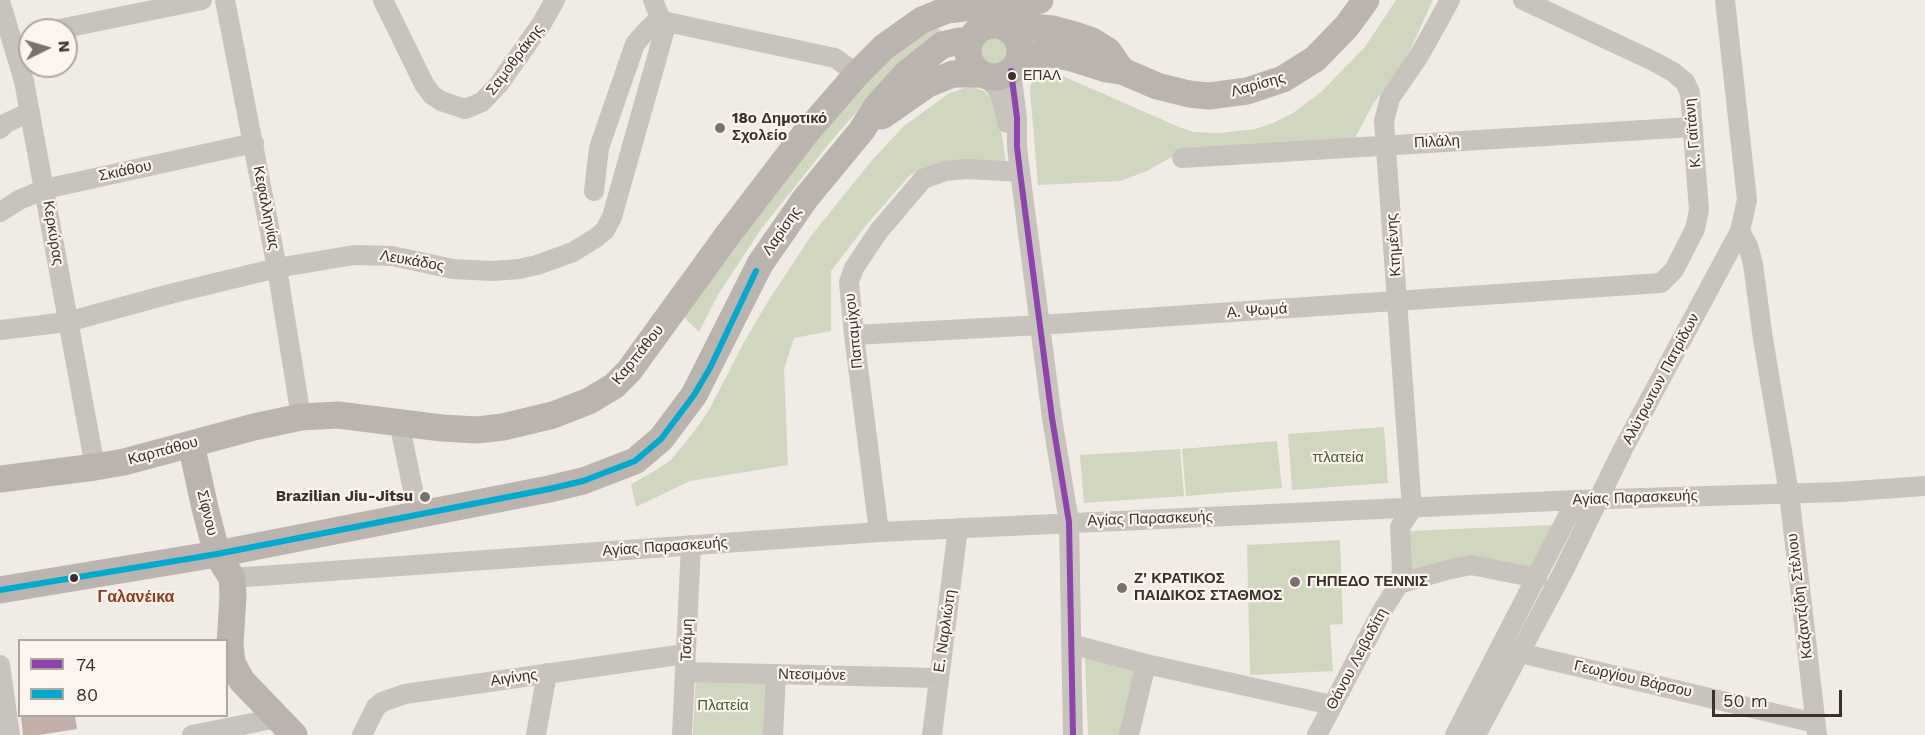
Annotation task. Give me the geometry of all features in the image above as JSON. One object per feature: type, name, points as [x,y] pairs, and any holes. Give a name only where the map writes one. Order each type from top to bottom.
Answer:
[{"type":"main road","name":"Λαρίσης","points":[[862,130],[928,84],[952,74],[999,71],[1032,55],[1051,54],[1072,58],[1107,69],[1122,71],[1156,86],[1189,94],[1226,94],[1265,86],[1283,79],[1315,58],[1347,26],[1366,0]]},
{"type":"main road","name":"Καρπάθου","points":[[0,479],[95,467],[301,417],[338,414],[477,430],[503,427],[560,413],[589,401],[614,386],[629,371],[727,236],[806,134],[879,51],[907,29],[947,10],[965,6],[1029,3]]},
{"type":"main road","points":[[965,6],[991,32],[1019,46],[999,71],[972,68],[967,50],[991,32],[1029,3]]},
{"type":"main road","name":"Λαρίσης","points":[[0,590],[218,554],[574,484],[635,461],[651,449],[675,422],[694,395],[710,368],[744,294],[774,241],[805,199],[862,130],[877,106],[906,74],[942,45],[991,32],[1030,27],[1053,29],[1092,41],[1108,51],[1122,71]]},
{"type":"main road","name":"Σίφνου","points":[[191,444],[218,554],[232,578],[230,644],[232,663],[242,681],[286,727]]},
{"type":"street","points":[[78,25],[202,0]]},
{"type":"street","name":"Κεφαλληνίας","points":[[225,0],[277,268],[301,417]]},
{"type":"street","name":"Σαμοθράκης","points":[[383,0],[424,84],[432,95],[441,101],[465,109],[482,102],[499,84],[537,31],[555,0]]},
{"type":"street","name":"Κτημένης","points":[[1412,509],[1384,121],[1389,98],[1419,56],[1450,0]]},
{"type":"street","name":"Κ. Γαϊτάνη","points":[[1523,0],[1653,61],[1685,82],[1690,93],[1699,210],[1695,229],[1674,270],[1661,283]]},
{"type":"street","name":"Αλύτρωτων Πατρίδων","points":[[1476,735],[1600,500],[1623,449],[1740,231],[1747,200],[1725,0]]},
{"type":"street","name":"Κερκύρας","points":[[0,2],[18,32]]},
{"type":"street","points":[[594,191],[599,148],[635,44],[660,13],[835,58],[857,74]]},
{"type":"street","name":"Λευκάδος","points":[[0,330],[67,322],[277,268],[366,254],[404,258],[453,269],[506,270],[553,260],[593,241],[605,230],[613,214],[660,13]]},
{"type":"street","points":[[999,71],[997,89],[1002,99],[1010,135],[1017,147],[1069,522],[1073,735]]},
{"type":"street","name":"Κερκύρας","points":[[24,78],[95,467]]},
{"type":"street","points":[[0,129],[6,123],[30,112]]},
{"type":"street","name":"Πιλάλη","points":[[1182,158],[1693,127]]},
{"type":"street","name":"Σκιάθου","points":[[0,212],[19,200],[45,189],[254,143]]},
{"type":"street","name":"Παπαμίχου","points":[[879,532],[854,335],[849,282],[854,268],[878,232],[923,179],[945,171],[988,168],[1020,172]]},
{"type":"street","name":"Καζαντζίδη Στέλιου","points":[[1740,231],[1748,246],[1753,264],[1789,493],[1816,729]]},
{"type":"street","name":"Α. Ψωμά","points":[[854,335],[1398,302],[1661,283]]},
{"type":"street","points":[[399,422],[418,514]]},
{"type":"street","name":"Αγίας Παρασκευής","points":[[232,578],[879,532],[1925,486]]},
{"type":"street","points":[[1455,735],[1576,500]]},
{"type":"street","name":"Θάνου Λειβαδίτη","points":[[1317,735],[1382,611],[1399,584],[1402,570],[1400,527],[1412,509]]},
{"type":"street","name":"Ε. Ναρλιώτη","points":[[932,735],[958,528]]},
{"type":"street","name":"Τσάμη","points":[[682,735],[691,545]]},
{"type":"street","points":[[1399,584],[1471,565],[1537,578]]},
{"type":"street","points":[[1071,644],[1146,664],[1332,705]]},
{"type":"street","name":"Γεωργίου Βάρσου","points":[[1520,653],[1816,729]]},
{"type":"street","name":"Ντεσιμόνε","points":[[686,663],[776,674],[938,678]]},
{"type":"street","name":"Αιγίνης","points":[[362,735],[376,707],[389,698],[405,694],[547,673],[686,663]]},
{"type":"street","points":[[1129,735],[1146,664]]},
{"type":"street","points":[[0,665],[10,735]]},
{"type":"street","points":[[536,735],[547,673]]},
{"type":"street","points":[[773,735],[776,674]]},
{"type":"street","points":[[192,735],[286,727]]},
{"type":"green space","points":[[1396,0],[1433,0],[1406,59],[1373,104],[1355,138],[1182,151],[1147,171],[1120,181],[1038,185],[1030,90],[1032,79],[1051,73],[1065,77],[1194,132],[1220,133],[1255,129],[1293,113],[1321,92],[1365,47]]},
{"type":"green space","points":[[938,28],[942,32],[860,108],[762,228],[719,293],[699,332],[683,316],[828,125],[896,51]]},
{"type":"green space","points":[[994,32],[1008,37],[1013,51],[1008,65],[994,70],[980,65],[975,51],[980,37]]},
{"type":"green space","points":[[970,86],[984,91],[993,101],[1000,122],[1006,163],[956,163],[911,174],[867,224],[831,271],[831,331],[794,338],[784,369],[788,465],[690,481],[636,507],[631,484],[671,460],[696,429],[709,410],[744,342],[772,295],[811,236],[873,159],[904,126],[948,94]]},
{"type":"green space","name":"πλατεία","points":[[1384,427],[1388,483],[1292,490],[1288,434]]},
{"type":"green space","points":[[1277,441],[1282,488],[1186,496],[1182,449]]},
{"type":"green space","points":[[1180,449],[1184,496],[1084,503],[1080,455]]},
{"type":"green space","points":[[1553,525],[1531,572],[1407,573],[1407,531]]},
{"type":"green space","name":"ΓΗΠΕΔΟ ΤΕΝΝΙΣ","points":[[1340,540],[1343,624],[1330,625],[1333,671],[1250,675],[1247,545]]},
{"type":"green space","points":[[1089,654],[1131,664],[1138,677],[1124,735],[1088,735],[1085,659]]},
{"type":"green space","name":"Πλατεία","points":[[696,676],[772,681],[769,735],[693,735]]},
{"type":"building","points":[[21,717],[75,717],[77,729],[23,735]]},
{"type":"transit line","name":"74","points":[[1011,71],[1017,118],[1020,172],[1052,418],[1069,522],[1073,735]]},
{"type":"transit line","name":"80","points":[[0,590],[217,554],[549,489],[583,481],[635,461],[661,439],[694,395],[710,368],[756,271]]},
{"type":"place","name":"ΕΠΑΛ","points":[[1012,76]]},
{"type":"place","name":"18ο Δημοτικό Σχολείο","points":[[720,128]]},
{"type":"place","name":"Brazilian Jiu-Jitsu","points":[[425,497]]},
{"type":"place","name":"ΓΗΠΕΔΟ ΤΕΝΝΙΣ","points":[[1295,582]]},
{"type":"place","name":"Ζ' ΚΡΑΤΙΚΟΣ ΠΑΙΔΙΚΟΣ ΣΤΑΘΜΟΣ","points":[[1122,588]]},
{"type":"district","name":"Γαλανέικα","points":[[136,597]]}]
